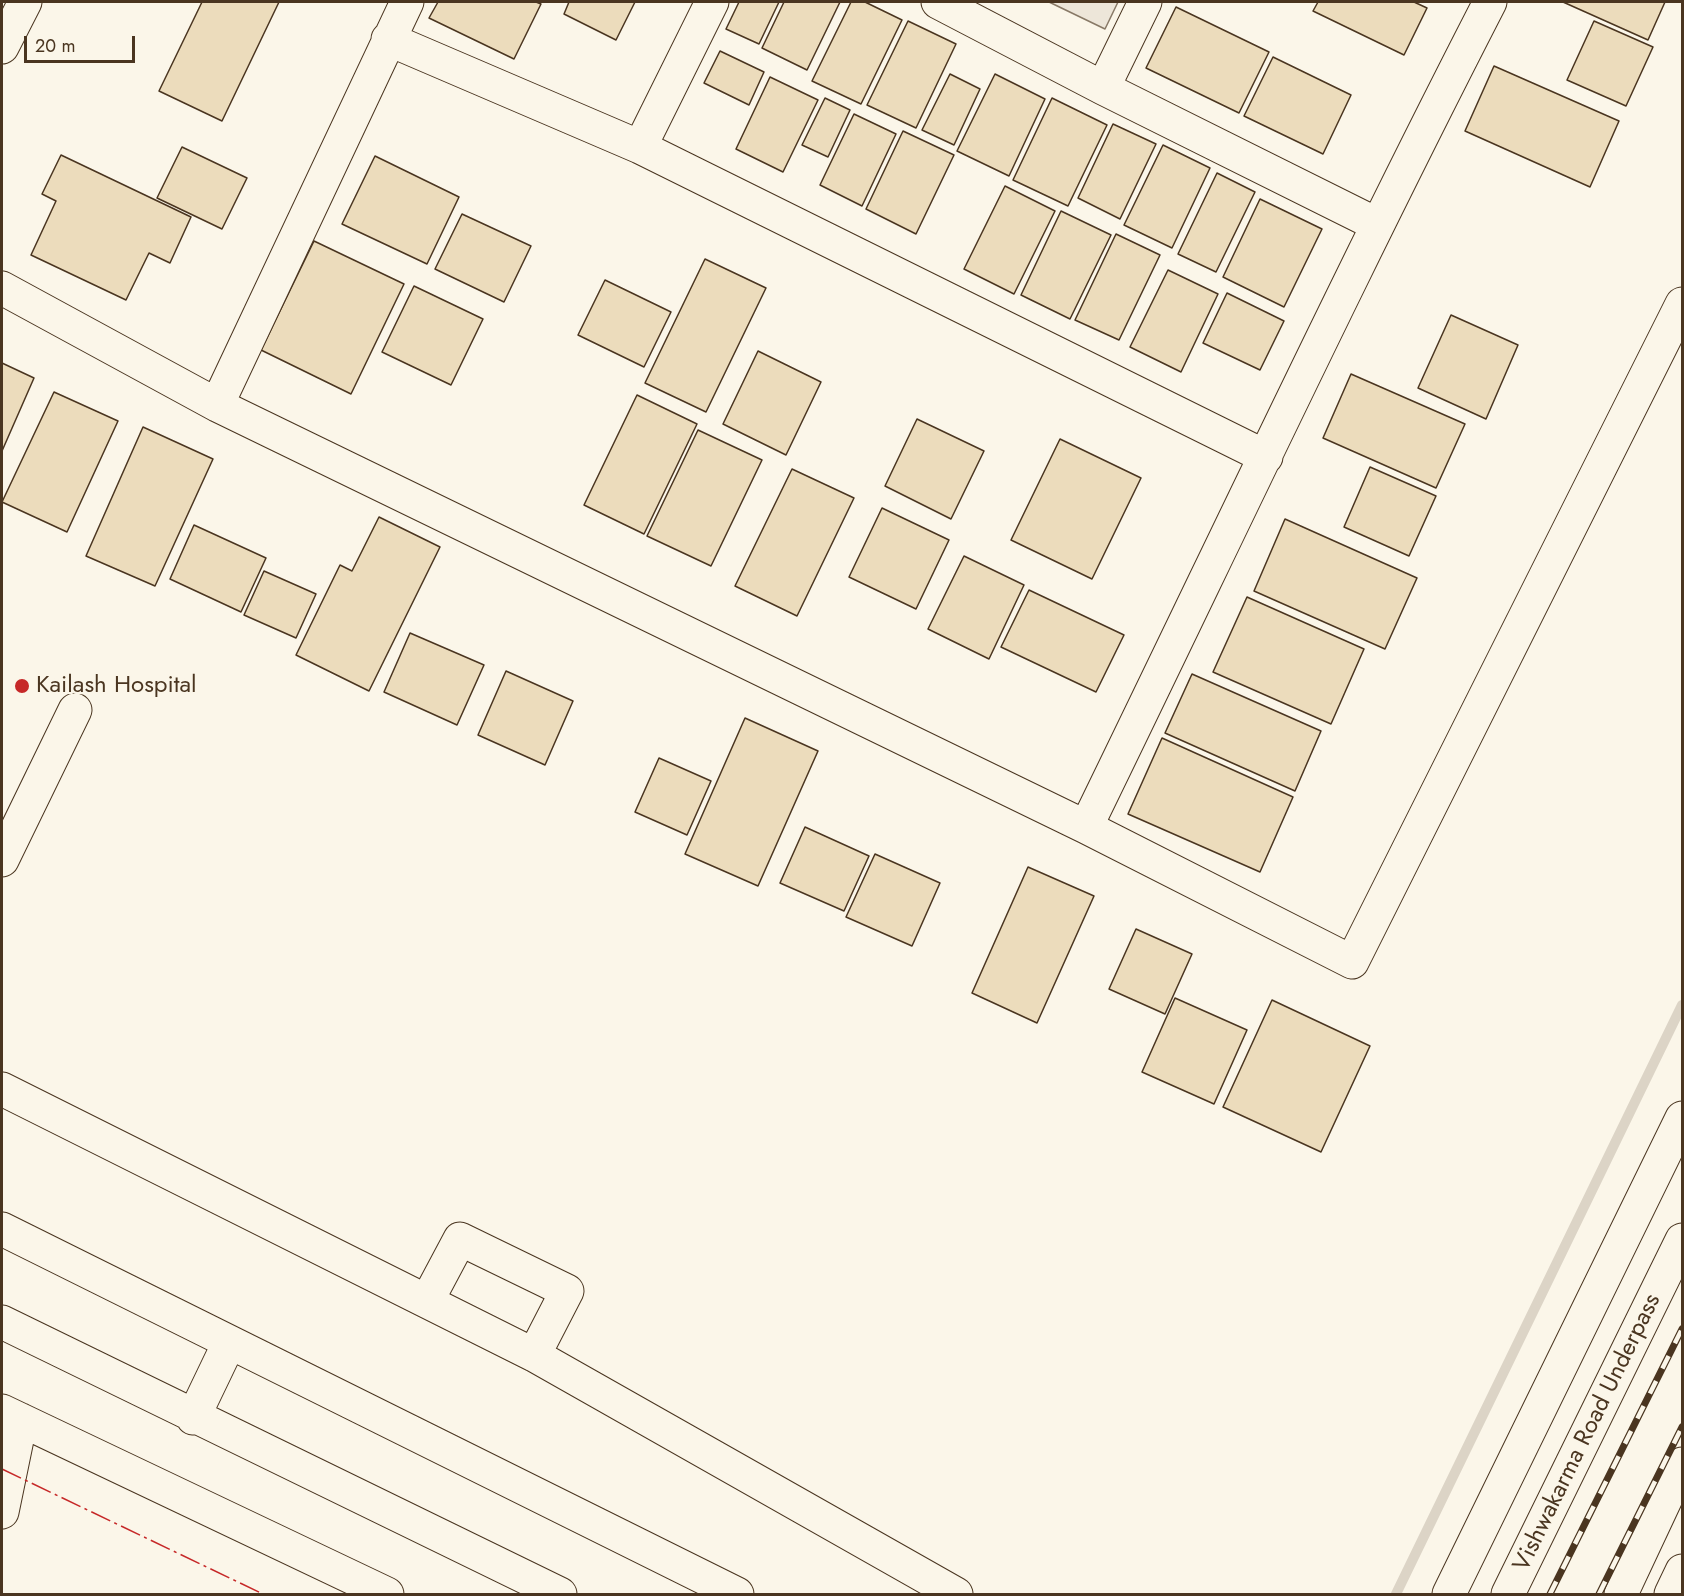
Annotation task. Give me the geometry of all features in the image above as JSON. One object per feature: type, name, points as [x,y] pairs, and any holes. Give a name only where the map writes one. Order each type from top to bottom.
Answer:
[{"type":"street","points":[[2,47],[25,2]]},
{"type":"street","points":[[217,405],[407,2]]},
{"type":"street","points":[[640,147],[712,2]]},
{"type":"street","points":[[939,2],[1103,88],[1377,224]]},
{"type":"street","points":[[1103,88],[1145,2]]},
{"type":"street","points":[[1086,827],[1377,224],[1491,2]]},
{"type":"street","points":[[388,39],[640,147],[1266,457]]},
{"type":"street","points":[[2,288],[217,405],[1086,827],[1352,962],[1683,303]]},
{"type":"street","points":[[2,860],[75,710]]},
{"type":"street","points":[[2,1089],[534,1355],[956,1594]]},
{"type":"street","points":[[1449,1594],[1683,1118]]},
{"type":"street","points":[[2,1229],[737,1594]]},
{"type":"street","points":[[427,1301],[460,1239],[567,1291],[534,1355]]},
{"type":"street","name":"Vishwakarma Road Underpass","points":[[1508,1594],[1683,1239]]},
{"type":"street","points":[[2,1322],[193,1418],[560,1594]]},
{"type":"street","points":[[193,1418],[229,1343]]},
{"type":"street","points":[[2,1512],[11,1416],[387,1594]]},
{"type":"street","points":[[1621,1594],[1683,1464]]},
{"type":"street","points":[[1671,1594],[1683,1571]]},
{"type":"shaded area","points":[[1049,2],[1118,2],[1105,29]]},
{"type":"building","points":[[202,2],[279,2],[222,121],[159,91]]},
{"type":"building","points":[[438,2],[536,2],[541,4],[514,59],[429,18]]},
{"type":"building","points":[[569,2],[635,2],[616,40],[564,14]]},
{"type":"building","points":[[739,2],[779,2],[759,44],[726,29]]},
{"type":"building","points":[[784,2],[840,2],[807,70],[762,48]]},
{"type":"building","points":[[851,2],[865,2],[902,20],[861,104],[812,81]]},
{"type":"building","points":[[1318,2],[1414,2],[1427,8],[1404,55],[1313,11]]},
{"type":"building","points":[[1563,2],[1665,2],[1648,40]]},
{"type":"building","points":[[1176,7],[1269,52],[1239,113],[1146,68]]},
{"type":"building","points":[[908,21],[956,44],[916,128],[867,105]]},
{"type":"building","points":[[1594,21],[1653,47],[1626,106],[1567,80]]},
{"type":"building","points":[[720,51],[764,72],[749,105],[704,83]]},
{"type":"building","points":[[1273,57],[1351,95],[1323,154],[1244,116]]},
{"type":"building","points":[[1494,66],[1619,121],[1590,187],[1465,131]]},
{"type":"building","points":[[950,74],[980,89],[954,145],[922,130]]},
{"type":"building","points":[[995,74],[1045,99],[1009,176],[957,151]]},
{"type":"building","points":[[770,77],[818,100],[783,172],[736,149]]},
{"type":"building","points":[[825,98],[850,110],[828,157],[802,145]]},
{"type":"building","points":[[1052,98],[1107,125],[1068,206],[1013,180]]},
{"type":"building","points":[[854,114],[896,134],[862,206],[820,185]]},
{"type":"building","points":[[1113,124],[1156,144],[1120,219],[1078,198]]},
{"type":"building","points":[[903,131],[954,155],[916,234],[866,209]]},
{"type":"building","points":[[1163,145],[1210,168],[1172,248],[1124,225]]},
{"type":"building","points":[[182,147],[247,178],[222,229],[157,198]]},
{"type":"building","points":[[61,155],[191,217],[170,263],[149,253],[126,300],[31,255],[56,201],[42,194]]},
{"type":"building","points":[[375,156],[459,197],[427,264],[342,224]]},
{"type":"building","points":[[1217,173],[1255,192],[1216,272],[1178,254]]},
{"type":"building","points":[[1005,186],[1055,211],[1014,294],[964,269]]},
{"type":"building","points":[[1260,199],[1322,229],[1284,307],[1223,277]]},
{"type":"building","points":[[1061,211],[1111,235],[1070,319],[1021,295]]},
{"type":"building","points":[[462,214],[531,246],[504,302],[435,269]]},
{"type":"building","points":[[1116,234],[1160,255],[1119,340],[1075,320]]},
{"type":"building","points":[[314,241],[404,284],[351,394],[261,350]]},
{"type":"building","points":[[705,259],[766,288],[706,412],[645,383]]},
{"type":"building","points":[[1168,270],[1218,294],[1181,372],[1130,347]]},
{"type":"building","points":[[605,280],[671,312],[644,367],[578,335]]},
{"type":"building","points":[[414,286],[483,319],[451,385],[382,352]]},
{"type":"building","points":[[1227,293],[1284,321],[1260,370],[1203,343]]},
{"type":"building","points":[[1451,315],[1518,345],[1486,419],[1418,388]]},
{"type":"building","points":[[758,351],[821,382],[786,455],[723,424]]},
{"type":"building","points":[[2,363],[34,378],[2,451]]},
{"type":"building","points":[[1351,374],[1465,424],[1436,488],[1323,438]]},
{"type":"building","points":[[54,392],[118,421],[67,532],[2,502]]},
{"type":"building","points":[[637,395],[697,424],[644,534],[584,505]]},
{"type":"building","points":[[917,419],[984,451],[951,519],[885,486]]},
{"type":"building","points":[[143,427],[213,459],[155,586],[86,556]]},
{"type":"building","points":[[698,430],[762,460],[711,566],[647,536]]},
{"type":"building","points":[[1060,439],[1141,478],[1092,579],[1011,540]]},
{"type":"building","points":[[1370,467],[1436,496],[1409,556],[1344,527]]},
{"type":"building","points":[[792,469],[854,498],[797,616],[735,586]]},
{"type":"building","points":[[882,508],[949,540],[916,609],[849,577]]},
{"type":"building","points":[[379,517],[440,547],[369,691],[296,655],[340,565],[352,571]]},
{"type":"building","points":[[1285,519],[1417,578],[1385,649],[1254,591]]},
{"type":"building","points":[[194,525],[266,558],[241,612],[170,579]]},
{"type":"building","points":[[964,556],[1024,585],[989,659],[928,629]]},
{"type":"building","points":[[264,571],[316,594],[296,638],[244,615]]},
{"type":"building","points":[[1029,590],[1124,635],[1096,692],[1001,647]]},
{"type":"building","points":[[1247,597],[1364,649],[1331,724],[1213,672]]},
{"type":"building","points":[[410,633],[484,665],[457,725],[384,692]]},
{"type":"building","points":[[506,671],[573,701],[545,765],[478,735]]},
{"type":"building","points":[[1192,674],[1321,731],[1295,791],[1165,733]]},
{"type":"building","points":[[745,718],[818,751],[758,886],[685,854]]},
{"type":"building","points":[[1162,738],[1293,797],[1260,872],[1128,814]]},
{"type":"building","points":[[659,758],[711,781],[687,835],[635,812]]},
{"type":"building","points":[[805,827],[869,856],[844,911],[780,883]]},
{"type":"building","points":[[875,854],[940,883],[912,946],[846,917]]},
{"type":"building","points":[[1028,867],[1094,896],[1037,1023],[972,993]]},
{"type":"building","points":[[1136,929],[1192,954],[1165,1014],[1109,989]]},
{"type":"building","points":[[1175,998],[1247,1030],[1214,1104],[1142,1072]]},
{"type":"building","points":[[1272,1000],[1370,1046],[1321,1152],[1223,1107]]},
{"type":"waterway","points":[[1396,1594],[1682,1005]]},
{"type":"railway","points":[[1550,1594],[1682,1329]]},
{"type":"railway","points":[[1599,1594],[1682,1427]]},
{"type":"power","points":[[2,1469],[263,1594]]},
{"type":"place","name":"Kailash Hospital","points":[[22,686]]}]
